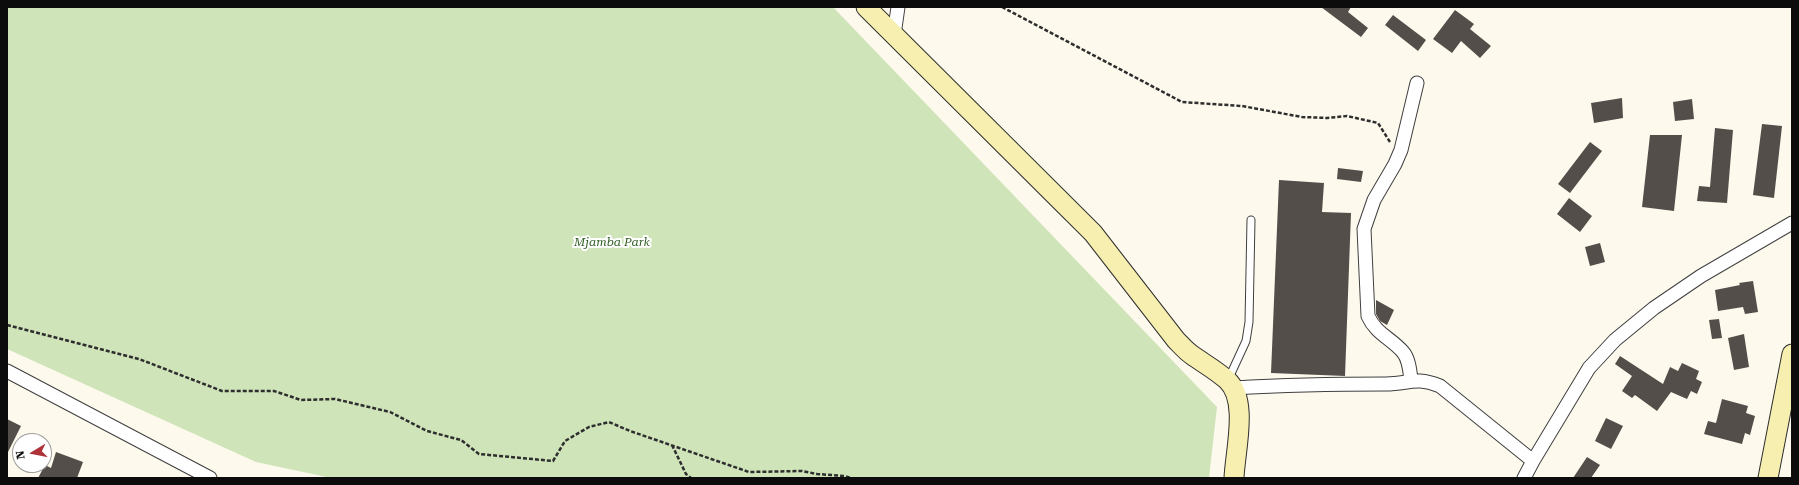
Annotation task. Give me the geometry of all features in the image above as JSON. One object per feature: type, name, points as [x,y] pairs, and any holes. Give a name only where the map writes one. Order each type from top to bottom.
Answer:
[{"type":"main road","points":[[866,7],[1094,233],[1176,340],[1190,354],[1231,384],[1239,418],[1234,478]]},
{"type":"main road","points":[[1768,478],[1792,354]]},
{"type":"street","points":[[894,35],[898,7]]},
{"type":"street","points":[[1411,380],[1408,363],[1404,353],[1372,326],[1368,316],[1366,305],[1364,229],[1374,200],[1398,157],[1417,83]]},
{"type":"street","points":[[1524,478],[1589,368],[1615,340],[1654,308],[1701,276],[1792,223]]},
{"type":"street","points":[[7,370],[210,478]]},
{"type":"street","points":[[1231,384],[1392,384],[1411,380],[1428,381],[1440,386],[1533,461]]},
{"type":"lane","points":[[1231,384],[1246,341],[1249,322],[1251,220]]},
{"type":"path","points":[[1002,7],[1182,102],[1242,106],[1302,117],[1332,118],[1347,116],[1378,123],[1398,157]]},
{"type":"path","points":[[7,326],[139,360],[222,391],[274,391],[301,400],[335,399],[390,412],[427,431],[461,440],[479,454],[553,461],[565,441],[589,427],[609,422],[630,432],[749,472],[802,471],[851,478]]},
{"type":"path","points":[[672,445],[686,474],[691,478]]},
{"type":"path","points":[[815,478],[817,474]]},
{"type":"green space","name":"Mjamba Park","points":[[7,7],[833,7],[1217,407],[1209,478],[331,478],[256,462],[7,349]]},
{"type":"building","points":[[1321,7],[1351,7],[1348,12],[1368,28],[1361,37]]},
{"type":"building","points":[[1455,10],[1474,24],[1470,29],[1491,46],[1480,58],[1461,41],[1452,53],[1433,39]]},
{"type":"building","points":[[1393,15],[1426,40],[1418,51],[1385,25]]},
{"type":"building","points":[[1622,98],[1623,118],[1594,123],[1591,103]]},
{"type":"building","points":[[1692,99],[1694,119],[1675,121],[1673,102]]},
{"type":"building","points":[[1762,124],[1782,126],[1774,198],[1753,195]]},
{"type":"building","points":[[1715,128],[1733,130],[1727,203],[1697,201],[1699,186],[1710,187]]},
{"type":"building","points":[[1650,135],[1682,135],[1674,211],[1642,207]]},
{"type":"building","points":[[1590,142],[1602,151],[1570,193],[1558,184]]},
{"type":"building","points":[[1338,168],[1363,171],[1361,182],[1337,179]]},
{"type":"building","points":[[1279,180],[1324,183],[1322,212],[1351,213],[1345,376],[1271,373]]},
{"type":"building","points":[[1569,198],[1592,216],[1580,232],[1557,214]]},
{"type":"building","points":[[1600,243],[1605,262],[1590,266],[1585,247]]},
{"type":"building","points":[[1753,281],[1758,312],[1745,314],[1743,307],[1718,311],[1715,290],[1740,285],[1739,283]]},
{"type":"building","points":[[1376,300],[1394,310],[1387,325],[1380,321],[1376,314]]},
{"type":"building","points":[[1719,319],[1722,338],[1712,339],[1709,320]]},
{"type":"building","points":[[1744,334],[1749,367],[1734,370],[1728,338]]},
{"type":"building","points":[[1620,356],[1663,384],[1670,367],[1678,371],[1682,363],[1699,371],[1696,379],[1702,382],[1697,394],[1691,391],[1687,399],[1671,392],[1657,411],[1635,395],[1632,398],[1622,391],[1632,376],[1615,364]]},
{"type":"building","points":[[1722,399],[1748,406],[1746,413],[1755,416],[1750,435],[1745,433],[1742,444],[1704,434],[1708,421],[1716,423]]},
{"type":"building","points":[[1606,418],[1623,426],[1611,449],[1595,441]]},
{"type":"building","points":[[7,419],[21,426],[18,433],[12,433],[12,444],[7,454]]},
{"type":"building","points":[[56,452],[83,462],[77,478],[38,478],[41,473],[52,473],[52,465]]},
{"type":"building","points":[[1587,457],[1600,465],[1591,478],[1573,478]]}]
